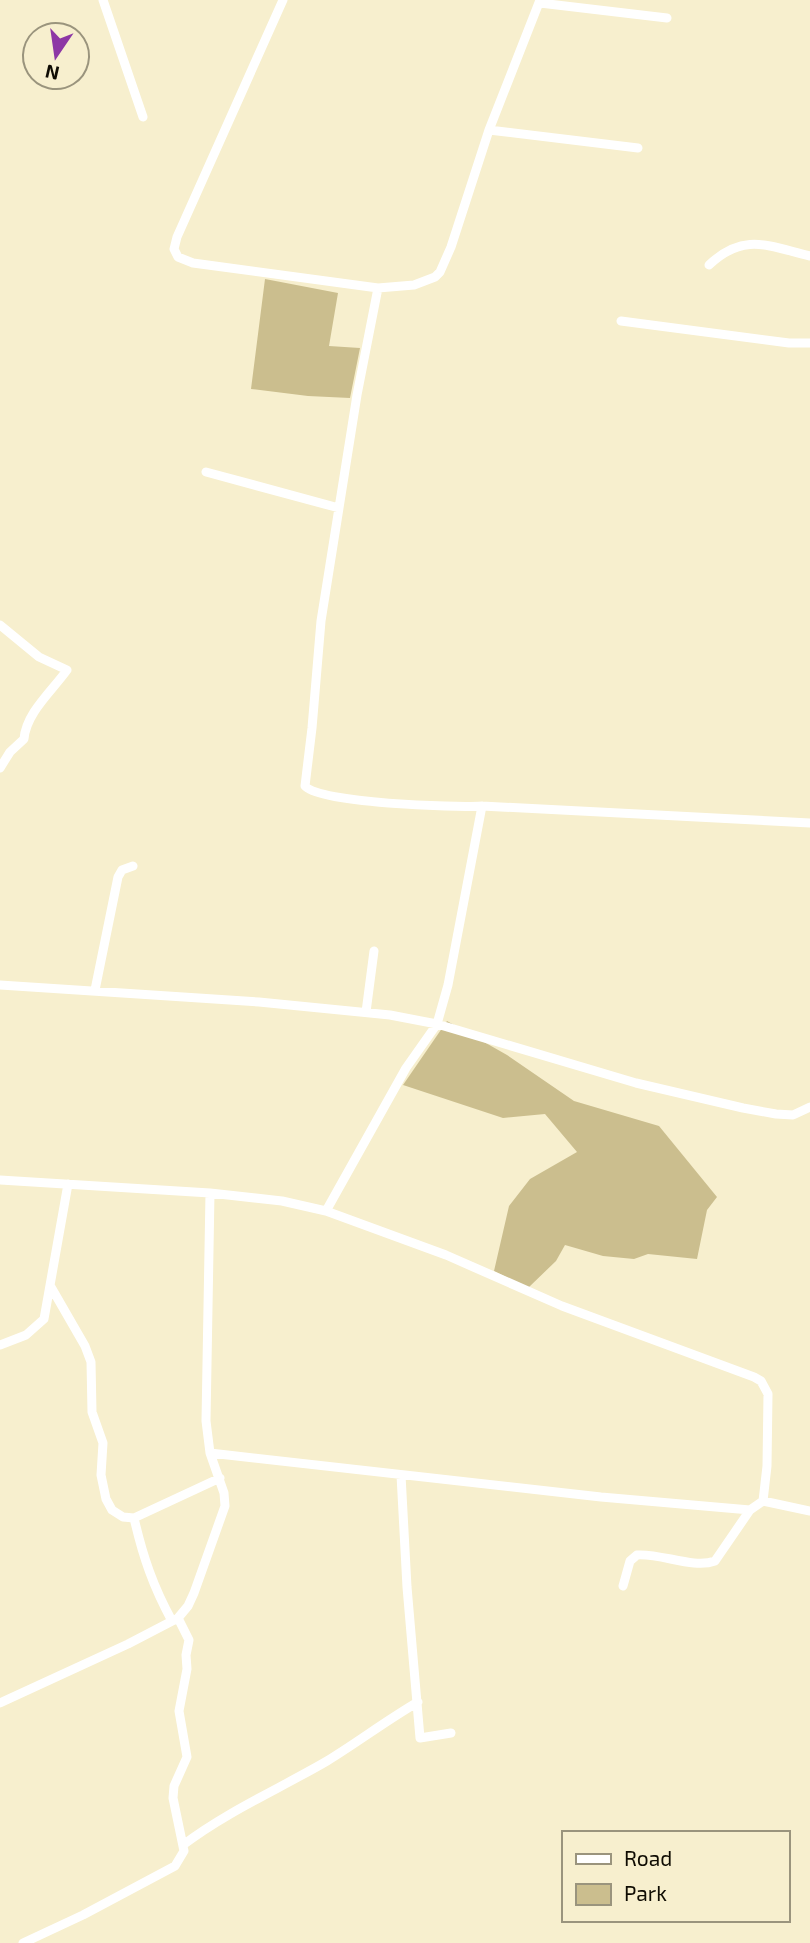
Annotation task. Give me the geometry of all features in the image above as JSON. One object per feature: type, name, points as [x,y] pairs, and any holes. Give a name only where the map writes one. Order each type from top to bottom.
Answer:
[{"type":"street","points":[[103,0],[143,117]]},
{"type":"street","points":[[283,0],[177,237],[176,253],[178,257],[192,263],[378,288],[422,283],[440,272],[451,247],[489,130],[540,1],[667,18]]},
{"type":"street","points":[[489,130],[638,148]]},
{"type":"street","points":[[709,265],[719,255],[740,244],[757,244],[810,256]]},
{"type":"street","points":[[378,288],[357,396],[321,621],[305,786],[311,791],[352,799],[419,805],[810,823]]},
{"type":"street","points":[[621,321],[810,343]]},
{"type":"street","points":[[206,472],[339,508]]},
{"type":"street","points":[[0,625],[39,657],[67,670],[35,710],[25,730],[24,739],[10,752],[0,768]]},
{"type":"street","points":[[326,1210],[406,1068],[437,1024],[450,975],[482,806]]},
{"type":"street","points":[[95,990],[118,877],[122,870],[133,866]]},
{"type":"street","points":[[366,1012],[374,951]]},
{"type":"street","points":[[0,985],[366,1012],[437,1024],[636,1083],[743,1108],[793,1115],[810,1107]]},
{"type":"street","points":[[0,1181],[210,1193],[282,1201],[326,1210],[446,1255],[562,1306],[733,1368],[761,1381],[768,1394],[767,1466],[763,1501]]},
{"type":"street","points":[[0,1345],[26,1335],[44,1319],[68,1184]]},
{"type":"street","points":[[0,1703],[175,1620],[188,1606],[194,1593],[225,1506],[220,1478],[210,1453],[206,1421],[210,1193]]},
{"type":"street","points":[[51,1287],[85,1346],[91,1362],[92,1412],[103,1443],[101,1475],[106,1499],[112,1510],[123,1517],[134,1518],[220,1478]]},
{"type":"street","points":[[210,1453],[601,1497],[750,1510]]},
{"type":"street","points":[[401,1475],[420,1738],[452,1734]]},
{"type":"street","points":[[623,1586],[630,1562],[637,1555],[705,1563],[715,1561],[750,1510],[763,1501],[810,1511]]},
{"type":"street","points":[[23,1943],[83,1915],[175,1866],[182,1857],[183,1845],[173,1798],[174,1786],[187,1757],[179,1711],[189,1640],[155,1589],[134,1518]]},
{"type":"street","points":[[183,1845],[228,1814],[328,1760],[418,1702]]},
{"type":"green space","points":[[265,279],[338,293],[329,346],[360,348],[350,398],[251,389]]},
{"type":"green space","points":[[447,1021],[507,1055],[574,1101],[659,1126],[717,1197],[707,1210],[697,1259],[648,1254],[634,1259],[603,1256],[565,1245],[556,1261],[528,1288],[494,1271],[509,1206],[530,1179],[577,1152],[545,1114],[503,1118],[403,1085]]}]
